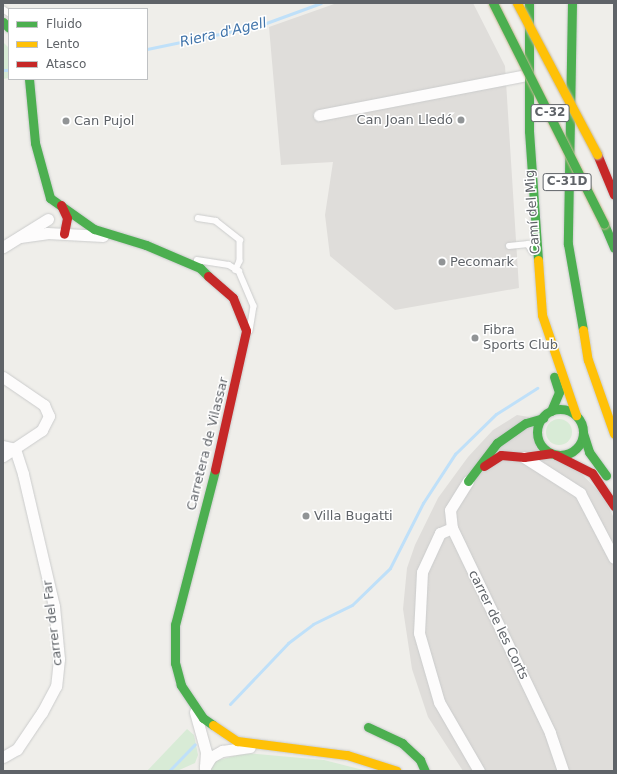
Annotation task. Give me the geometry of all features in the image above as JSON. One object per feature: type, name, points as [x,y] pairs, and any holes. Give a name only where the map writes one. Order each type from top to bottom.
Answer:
[{"type":"main road","name":"C-32","points":[[493,3],[604,224],[614,248]]},
{"type":"main road","name":"C-32","points":[[517,3],[597,154],[614,195]]},
{"type":"main road","name":"Camí del Mig","points":[[521,3],[521,76],[528,244],[537,330],[558,392],[551,411]]},
{"type":"main road","name":"Camí del Mig","points":[[529,3],[528,99],[536,257],[542,315],[576,416]]},
{"type":"main road","name":"C-31D","points":[[572,3],[568,244],[588,360],[614,434]]},
{"type":"main road","points":[[29,80],[35,143],[50,198]]},
{"type":"main road","points":[[35,143],[47,171],[77,210],[116,233]]},
{"type":"main road","points":[[47,171],[55,213],[67,218],[64,234]]},
{"type":"main road","name":"Carretera de Vilassar","points":[[55,213],[116,233],[200,268],[233,298],[246,331],[246,348],[226,437],[175,625],[175,663],[192,703],[219,731],[257,746],[347,756],[384,765],[397,771]]},
{"type":"main road","points":[[468,480],[483,457],[519,429],[543,418],[551,411],[562,409],[576,416],[589,452],[614,488]]},
{"type":"main road","points":[[543,418],[538,437],[554,454],[592,473],[614,506]]},
{"type":"main road","points":[[519,429],[518,443],[524,458]]},
{"type":"main road","points":[[468,480],[501,455],[524,458],[571,453],[581,443],[583,434]]},
{"type":"main road","points":[[368,727],[402,744],[420,760],[426,771]]},
{"type":"main road","points":[[384,765],[397,756],[402,744]]},
{"type":"street","points":[[319,115],[521,76]]},
{"type":"street","points":[[50,198],[55,213]]},
{"type":"street","points":[[52,234],[46,225],[55,213]]},
{"type":"street","points":[[3,247],[20,238],[55,213]]},
{"type":"street","points":[[20,238],[52,234],[116,233]]},
{"type":"street","points":[[3,377],[44,405],[49,416],[42,430],[3,456]]},
{"type":"street","points":[[3,446],[15,449]]},
{"type":"street","name":"carrer del Far","points":[[3,757],[17,749],[42,712],[56,686],[59,672],[52,599],[15,449]]},
{"type":"street","points":[[524,458],[580,493],[614,558]]},
{"type":"street","name":"carrer de les Corts","points":[[468,480],[450,510],[452,528],[550,733],[563,771]]},
{"type":"street","points":[[452,528],[440,533],[422,572],[419,633],[439,702],[479,771]]},
{"type":"street","points":[[192,703],[206,752],[205,769]]},
{"type":"street","points":[[205,769],[211,757],[222,751],[257,746]]},
{"type":"lane","points":[[198,218],[216,221],[240,240],[240,261],[236,270]]},
{"type":"lane","points":[[509,246],[528,244],[536,257]]},
{"type":"lane","points":[[178,259],[206,261],[236,270],[248,287],[254,306],[246,348]]},
{"type":"shaded area","points":[[337,3],[473,3],[505,66],[519,288],[395,310],[330,256],[325,215],[333,162],[281,165],[269,27]]},
{"type":"shaded area","points":[[517,415],[529,417],[537,449],[575,467],[603,496],[614,518],[614,771],[463,771],[428,717],[412,669],[403,609],[407,568],[415,545],[438,498],[468,457],[493,430]]},
{"type":"green space","points":[[3,42],[8,47],[8,78],[3,79]]},
{"type":"green space","points":[[559,419],[569,422],[572,432],[569,442],[559,445],[549,442],[546,432],[549,422]]},
{"type":"green space","points":[[187,729],[194,735],[198,755],[195,763],[177,771],[147,771]]},
{"type":"green space","points":[[245,753],[324,760],[367,771],[212,771],[210,767],[215,761]]},
{"type":"waterway","name":"Riera d'Agell","points":[[148,49],[258,26],[321,3]]},
{"type":"waterway","name":"Riera d'Agell","points":[[3,70],[8,70]]},
{"type":"waterway","points":[[230,704],[288,643],[313,624],[352,605],[390,568],[423,503],[455,454],[496,414],[537,388]]},
{"type":"waterway","points":[[169,771],[195,744]]},
{"type":"traffic: fast","points":[[493,3],[604,224]]},
{"type":"traffic: fast","points":[[529,3],[529,131],[538,260]]},
{"type":"traffic: fast","points":[[572,3],[568,244],[583,330]]},
{"type":"traffic: fast","points":[[3,22],[8,27]]},
{"type":"traffic: fast","points":[[29,80],[35,143],[50,198],[94,229],[146,245],[200,268],[208,276]]},
{"type":"traffic: fast","points":[[604,224],[614,248]]},
{"type":"traffic: fast","points":[[551,411],[559,392],[554,377]]},
{"type":"traffic: fast","points":[[560,409],[573,413],[579,419],[583,432],[579,445],[573,451],[560,455],[547,451],[541,445],[537,432],[541,419],[547,413],[560,409]]},
{"type":"traffic: fast","points":[[468,481],[497,443],[526,423],[543,418]]},
{"type":"traffic: fast","points":[[583,433],[589,452],[606,475]]},
{"type":"traffic: fast","points":[[213,725],[203,718],[181,685],[175,663],[175,625],[215,470]]},
{"type":"traffic: fast","points":[[368,727],[402,743],[420,760],[425,771]]},
{"type":"traffic: slow","points":[[517,3],[597,154]]},
{"type":"traffic: slow","points":[[538,260],[542,315],[576,415]]},
{"type":"traffic: slow","points":[[583,330],[588,360],[614,434]]},
{"type":"traffic: slow","points":[[213,725],[237,741],[347,755],[397,771]]},
{"type":"traffic: jam","points":[[597,154],[614,195]]},
{"type":"traffic: jam","points":[[61,205],[67,218],[64,234]]},
{"type":"traffic: jam","points":[[208,276],[233,298],[246,331],[215,470]]},
{"type":"traffic: jam","points":[[484,466],[501,455],[524,457],[551,453]]},
{"type":"traffic: jam","points":[[556,455],[592,473],[614,506]]},
{"type":"place","name":"Can Joan Lledó","points":[[461,120]]},
{"type":"place","name":"Can Pujol","points":[[66,121]]},
{"type":"place","name":"Pecomark","points":[[442,262]]},
{"type":"place","name":"Fibra Sports Club","points":[[475,338]]},
{"type":"place","name":"Villa Bugatti","points":[[306,516]]}]
